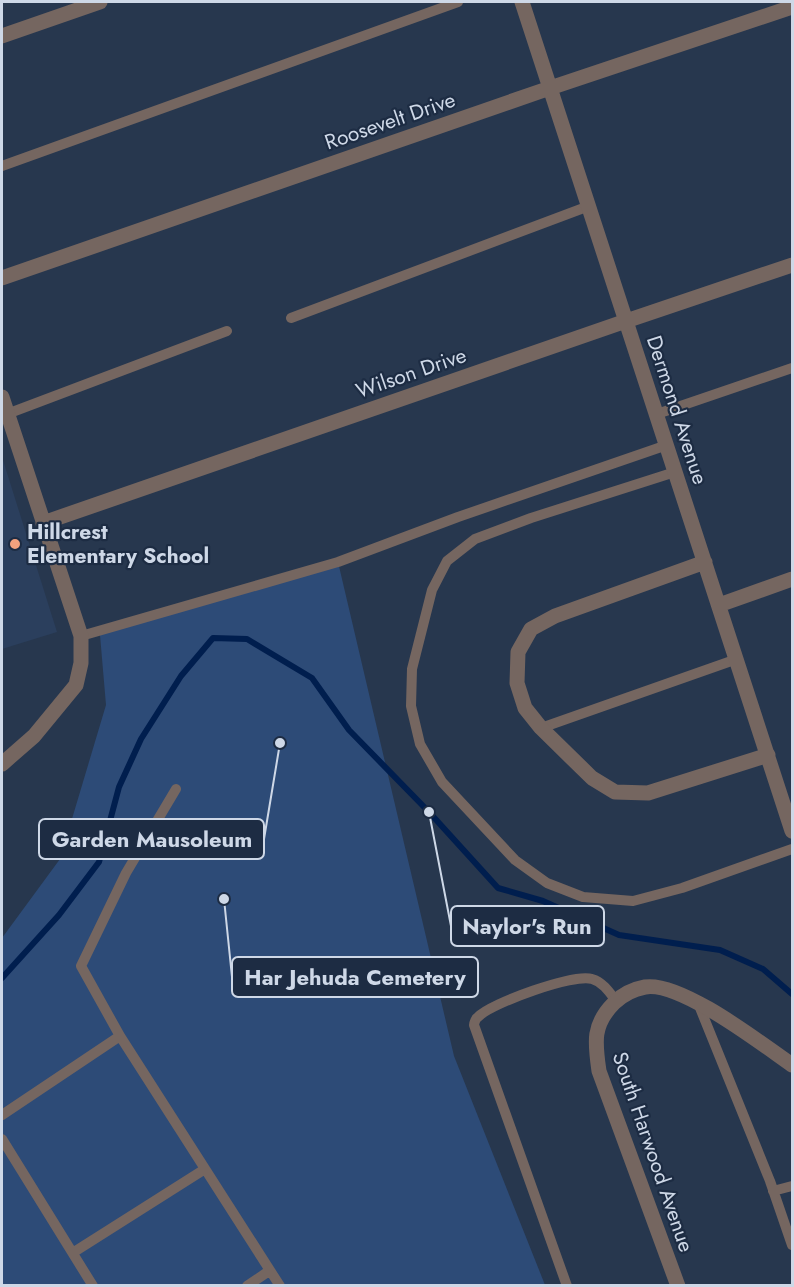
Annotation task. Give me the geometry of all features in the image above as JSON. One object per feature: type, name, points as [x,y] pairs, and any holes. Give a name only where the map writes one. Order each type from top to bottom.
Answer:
[{"type":"street","points":[[2,36],[100,2]]},
{"type":"street","name":"Dermond Avenue","points":[[522,2],[792,831]]},
{"type":"street","name":"Roosevelt Drive","points":[[2,278],[550,88],[792,7]]},
{"type":"street","name":"Wilson Drive","points":[[43,523],[792,265]]},
{"type":"street","points":[[2,397],[81,636],[81,663],[76,685],[34,736],[2,764]]},
{"type":"street","points":[[705,562],[555,616],[531,629],[518,652],[517,683],[525,708],[541,728],[592,778],[615,792],[648,793],[768,755]]},
{"type":"street","points":[[719,605],[792,579]]},
{"type":"street","points":[[616,1001],[621,996],[647,986],[673,991],[734,1025],[792,1065]]},
{"type":"street","name":"South Harwood Avenue","points":[[616,1001],[598,1025],[594,1038],[598,1071],[678,1286]]},
{"type":"lane","points":[[2,166],[458,2]]},
{"type":"lane","points":[[291,318],[589,206]]},
{"type":"lane","points":[[7,414],[227,331]]},
{"type":"lane","points":[[657,414],[792,368]]},
{"type":"lane","points":[[81,636],[338,562],[458,517],[667,445]]},
{"type":"lane","points":[[675,472],[531,518],[475,539],[447,561],[432,590],[412,669],[411,706],[420,744],[442,782],[515,861],[547,883],[583,897],[633,901],[682,888],[792,849]]},
{"type":"lane","points":[[541,728],[737,659]]},
{"type":"lane","points":[[176,789],[126,873],[81,966],[120,1036],[280,1286]]},
{"type":"lane","points":[[567,1286],[474,1025],[477,1017],[509,999],[579,977],[593,979],[603,985],[616,1001]]},
{"type":"lane","points":[[698,1004],[774,1191],[792,1245]]},
{"type":"lane","points":[[2,1115],[120,1036]]},
{"type":"lane","points":[[2,1139],[93,1286]]},
{"type":"lane","points":[[74,1252],[205,1169]]},
{"type":"lane","points":[[774,1191],[792,1186]]},
{"type":"lane","points":[[247,1286],[269,1271]]},
{"type":"shaded area","name":"Hillcrest Elementary School","points":[[2,457],[57,632],[2,649]]},
{"type":"shaded area","points":[[338,562],[454,1056],[545,1285],[2,1285],[2,938],[60,859],[106,705],[100,635]]},
{"type":"waterway","points":[[2,978],[59,915],[99,862],[119,787],[141,739],[181,676],[213,638],[247,639],[312,678],[349,730],[429,812],[498,888],[543,901],[619,935],[720,950],[763,969],[792,994]]},
{"type":"place","name":"Hillcrest Elementary School","points":[[15,544]]},
{"type":"place","name":"Garden Mausoleum","points":[[280,743]]},
{"type":"place","name":"Naylor's Run","points":[[429,812]]},
{"type":"place","name":"Har Jehuda Cemetery","points":[[224,899]]}]
